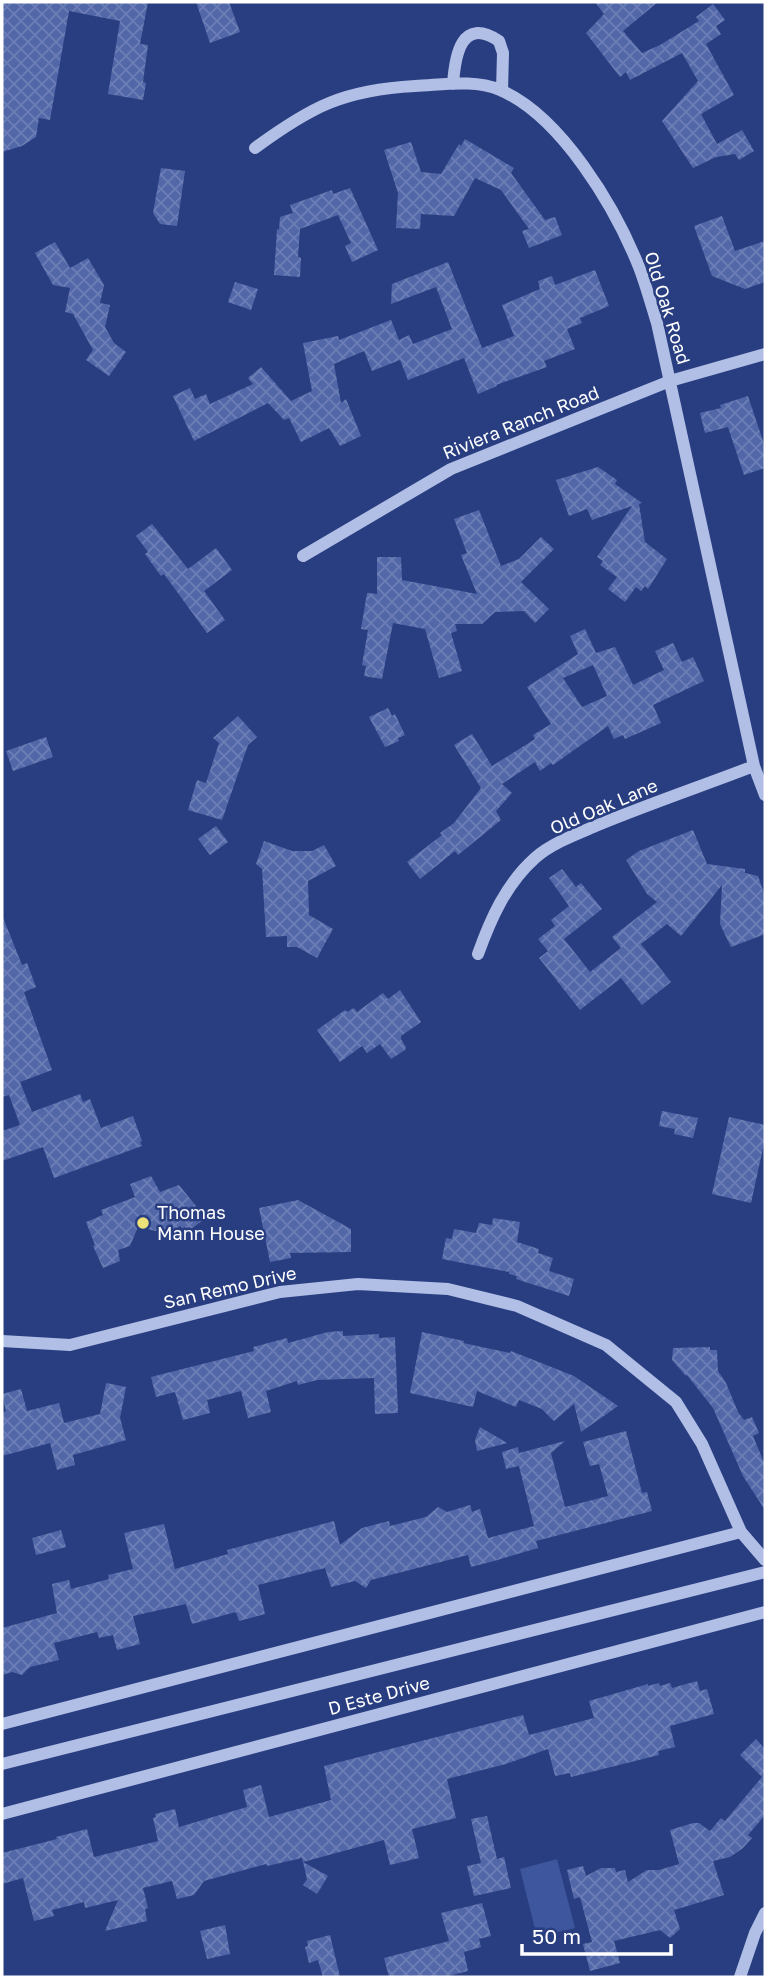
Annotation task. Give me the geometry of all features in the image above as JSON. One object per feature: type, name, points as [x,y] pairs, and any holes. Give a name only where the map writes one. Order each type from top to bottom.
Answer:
[{"type":"street","points":[[453,84],[460,45],[473,34],[482,33],[499,41],[503,53],[502,91]]},
{"type":"street","name":"Old Oak Road","points":[[255,148],[315,107],[356,93],[472,83],[502,91],[526,104],[553,129],[589,174],[617,219],[640,269],[657,323],[754,766],[765,795]]},
{"type":"street","name":"Riviera Ranch Road","points":[[303,556],[451,469],[670,381],[765,354]]},
{"type":"street","name":"Old Oak Lane","points":[[478,954],[497,906],[514,881],[537,856],[571,837],[623,815],[754,766]]},
{"type":"street","name":"San Remo Drive","points":[[2,1341],[70,1345],[280,1292],[358,1284],[448,1289],[517,1306],[606,1345],[676,1402],[702,1444],[741,1532],[765,1560]]},
{"type":"street","points":[[2,1724],[741,1532]]},
{"type":"street","name":"D Este Drive","points":[[2,1764],[765,1572]]},
{"type":"street","name":"D Este Drive","points":[[2,1814],[765,1612]]},
{"type":"street","points":[[740,1977],[765,1913]]},
{"type":"shaded area","points":[[557,1859],[575,1928],[537,1937],[520,1869]]},
{"type":"building","points":[[2,2],[148,2],[140,44],[148,45],[143,100],[108,94],[120,21],[69,11],[50,120],[39,118],[36,137],[22,146],[2,152]]},
{"type":"building","points":[[196,2],[229,2],[240,32],[210,43]]},
{"type":"building","points":[[595,2],[658,2],[623,31],[642,53],[699,21],[696,17],[713,4],[725,20],[716,26],[721,34],[706,44],[734,95],[701,114],[717,144],[742,130],[754,151],[739,160],[735,154],[716,157],[693,168],[662,121],[698,81],[682,53],[630,80],[626,72],[620,77],[586,33],[604,14]]},
{"type":"building","points":[[465,139],[514,168],[511,173],[545,220],[555,217],[562,235],[529,248],[522,231],[529,229],[501,190],[475,178],[454,216],[421,214],[420,229],[396,228],[398,193],[384,150],[411,142],[421,172],[441,174],[459,144],[461,146]]},
{"type":"building","points":[[161,168],[185,171],[177,226],[160,224],[153,213]]},
{"type":"building","points":[[350,188],[378,250],[352,262],[345,246],[351,243],[338,215],[300,229],[300,277],[274,275],[277,229],[279,230],[280,217],[293,213],[290,205],[332,190],[333,194]]},
{"type":"building","points":[[722,216],[735,251],[765,241],[765,282],[745,289],[712,276],[694,226]]},
{"type":"building","points":[[55,242],[70,268],[88,258],[104,285],[100,303],[110,305],[105,327],[114,343],[126,352],[109,376],[86,360],[93,350],[73,314],[65,312],[70,288],[53,285],[35,253]]},
{"type":"building","points":[[448,262],[482,348],[514,336],[502,305],[540,289],[538,281],[552,276],[555,285],[595,270],[609,306],[580,318],[582,323],[567,329],[575,349],[544,361],[547,367],[478,394],[464,358],[408,380],[400,360],[372,371],[364,351],[334,364],[341,403],[346,399],[361,436],[340,446],[329,428],[301,442],[289,418],[284,420],[268,403],[194,441],[173,396],[190,388],[195,399],[206,394],[210,404],[253,384],[248,378],[261,367],[291,401],[312,391],[303,343],[338,336],[339,340],[391,320],[399,340],[409,335],[413,344],[452,329],[436,287],[391,304],[392,284]]},
{"type":"building","points":[[235,282],[258,289],[251,310],[228,302]]},
{"type":"building","points":[[748,396],[765,447],[765,468],[744,475],[728,427],[705,433],[700,413],[721,408],[720,405]]},
{"type":"building","points":[[598,467],[617,480],[615,484],[642,503],[639,504],[645,542],[667,559],[648,589],[645,586],[641,591],[636,587],[625,602],[608,589],[617,577],[600,565],[603,561],[597,557],[632,506],[592,520],[587,509],[569,516],[556,480]]},
{"type":"building","points":[[479,510],[501,566],[519,559],[541,537],[554,549],[521,582],[549,609],[535,623],[524,611],[495,612],[482,624],[455,624],[457,631],[451,633],[462,671],[439,678],[425,629],[393,623],[382,679],[364,676],[366,666],[362,665],[368,630],[361,629],[367,593],[377,594],[377,557],[401,557],[402,580],[477,594],[461,555],[467,553],[454,519]]},
{"type":"building","points":[[152,524],[188,569],[216,548],[232,570],[204,591],[225,620],[207,633],[164,574],[161,576],[145,554],[148,552],[136,536]]},
{"type":"building","points":[[585,629],[596,653],[615,647],[633,685],[664,670],[655,651],[673,643],[682,662],[693,657],[704,681],[653,705],[661,723],[625,739],[623,735],[614,739],[608,726],[553,765],[551,763],[540,771],[535,762],[502,784],[512,793],[496,811],[501,820],[458,855],[455,851],[420,879],[407,862],[454,823],[481,788],[454,745],[472,734],[492,766],[535,739],[533,735],[551,724],[527,687],[578,654],[570,636]],"holes":[[[593,665],[607,696],[582,707],[563,678]]]},
{"type":"building","points":[[388,708],[392,716],[395,714],[405,735],[385,747],[369,717]]},
{"type":"building","points":[[238,716],[257,737],[248,745],[222,820],[188,810],[197,780],[206,783],[219,743],[213,738]]},
{"type":"building","points":[[46,737],[53,757],[13,771],[6,751]]},
{"type":"building","points":[[216,826],[228,842],[210,855],[198,839]]},
{"type":"building","points":[[693,830],[707,864],[745,869],[745,873],[758,876],[765,896],[765,934],[731,947],[720,924],[722,885],[681,936],[667,924],[641,944],[671,982],[642,1005],[621,978],[580,1010],[539,958],[548,951],[538,939],[555,926],[551,920],[569,906],[549,878],[562,869],[576,887],[581,883],[602,909],[564,939],[590,972],[621,948],[612,937],[657,902],[647,894],[626,860],[639,851]]},
{"type":"building","points":[[264,841],[292,851],[312,851],[324,845],[336,866],[308,881],[309,915],[333,929],[317,958],[297,947],[287,947],[287,936],[266,937],[262,869],[256,864]]},
{"type":"building","points":[[2,915],[22,965],[27,963],[36,987],[24,992],[52,1070],[20,1082],[32,1112],[80,1094],[83,1102],[90,1099],[101,1128],[133,1116],[142,1146],[54,1178],[43,1147],[2,1161],[2,1131],[20,1125],[9,1095],[2,1097]]},
{"type":"building","points":[[400,990],[421,1022],[401,1036],[405,1050],[391,1059],[380,1044],[367,1053],[362,1046],[340,1062],[317,1030],[345,1010],[347,1012],[354,1008],[357,1012],[383,993],[388,999]]},
{"type":"building","points":[[662,1111],[698,1118],[693,1138],[674,1134],[675,1129],[659,1126]]},
{"type":"building","points":[[729,1117],[765,1125],[765,1139],[751,1203],[712,1194]]},
{"type":"building","name":"Thomas Mann House","points":[[151,1176],[160,1192],[179,1185],[204,1216],[201,1218],[203,1220],[186,1233],[180,1226],[169,1234],[138,1227],[130,1246],[118,1250],[120,1261],[103,1268],[86,1222],[103,1215],[101,1210],[135,1197],[130,1184]]},
{"type":"building","points":[[298,1200],[351,1229],[351,1252],[290,1253],[291,1258],[270,1262],[259,1208]]},
{"type":"building","points":[[493,1218],[520,1222],[517,1242],[539,1249],[538,1253],[553,1258],[549,1271],[574,1279],[569,1296],[516,1279],[517,1276],[509,1272],[442,1259],[446,1238],[452,1239],[454,1229],[476,1233],[479,1223],[492,1225]]},
{"type":"building","points":[[343,1331],[343,1336],[379,1334],[379,1338],[395,1337],[398,1413],[375,1414],[374,1378],[317,1380],[298,1385],[297,1381],[266,1391],[271,1412],[248,1418],[241,1391],[207,1400],[210,1413],[183,1420],[175,1392],[156,1397],[151,1377],[254,1351],[253,1347],[287,1338],[288,1343],[328,1332]]},
{"type":"building","points":[[422,1332],[464,1341],[463,1343],[510,1353],[511,1351],[574,1376],[618,1406],[581,1432],[574,1404],[554,1421],[542,1409],[519,1400],[516,1407],[477,1391],[473,1407],[410,1393]]},
{"type":"building","points":[[710,1347],[710,1350],[717,1350],[718,1371],[738,1412],[744,1420],[752,1417],[759,1433],[753,1436],[765,1465],[765,1510],[743,1476],[713,1408],[672,1360],[673,1348]]},
{"type":"building","points":[[106,1383],[126,1387],[120,1418],[126,1440],[73,1455],[75,1465],[57,1470],[50,1443],[2,1456],[2,1413],[6,1411],[2,1394],[21,1389],[27,1411],[59,1403],[64,1423],[100,1414]]},
{"type":"building","points":[[480,1427],[507,1443],[477,1451],[475,1440]]},
{"type":"building","points":[[626,1431],[642,1493],[647,1492],[652,1511],[536,1541],[538,1548],[494,1561],[471,1567],[468,1555],[371,1580],[366,1588],[355,1581],[331,1587],[325,1568],[258,1585],[265,1614],[239,1621],[236,1612],[192,1624],[186,1604],[133,1616],[140,1644],[117,1650],[113,1635],[99,1638],[97,1632],[54,1643],[59,1660],[30,1667],[22,1675],[12,1672],[2,1675],[2,1628],[57,1613],[52,1584],[69,1580],[71,1589],[109,1579],[108,1575],[133,1569],[124,1533],[164,1524],[175,1569],[228,1554],[227,1550],[334,1521],[340,1545],[362,1528],[389,1521],[390,1526],[426,1517],[438,1507],[447,1512],[470,1505],[472,1512],[480,1509],[488,1538],[534,1526],[519,1466],[506,1469],[502,1452],[518,1447],[519,1453],[565,1441],[551,1453],[565,1507],[608,1496],[599,1464],[590,1466],[583,1442]]},
{"type":"building","points":[[61,1530],[66,1547],[36,1555],[32,1538]]},
{"type":"building","points":[[697,1681],[700,1691],[707,1689],[714,1714],[670,1726],[675,1747],[658,1751],[659,1755],[571,1777],[570,1773],[555,1776],[548,1749],[506,1764],[447,1779],[456,1818],[412,1829],[419,1858],[390,1865],[384,1840],[303,1862],[328,1876],[317,1894],[303,1885],[307,1879],[302,1858],[267,1866],[266,1864],[204,1881],[194,1895],[177,1899],[172,1881],[143,1888],[148,1908],[145,1909],[147,1921],[105,1931],[118,1900],[85,1908],[84,1902],[52,1910],[54,1916],[34,1921],[23,1878],[2,1884],[2,1853],[57,1839],[56,1837],[87,1829],[94,1857],[158,1841],[153,1818],[156,1817],[155,1814],[175,1809],[179,1827],[247,1807],[243,1790],[261,1785],[269,1817],[331,1800],[324,1766],[523,1715],[529,1735],[594,1718],[589,1701],[648,1684],[659,1683],[660,1686],[670,1683],[672,1688]]},
{"type":"building","points":[[756,1739],[765,1749],[765,1815],[748,1835],[752,1838],[743,1848],[730,1857],[713,1861],[724,1895],[674,1910],[680,1929],[670,1938],[660,1930],[614,1941],[620,1963],[590,1971],[583,1944],[592,1942],[580,1897],[574,1899],[567,1870],[583,1866],[586,1876],[601,1868],[615,1868],[616,1872],[625,1870],[628,1882],[647,1870],[659,1870],[679,1864],[670,1830],[699,1823],[710,1831],[721,1818],[725,1821],[762,1777],[740,1755]]},
{"type":"building","points":[[487,1816],[497,1859],[504,1857],[511,1888],[474,1896],[467,1866],[481,1863],[471,1819]]},
{"type":"building","points":[[482,1903],[491,1936],[479,1939],[481,1947],[464,1952],[468,1971],[445,1977],[389,1977],[384,1958],[449,1941],[441,1913]]},
{"type":"building","points":[[225,1925],[230,1954],[207,1959],[200,1931]]},
{"type":"building","points":[[330,1935],[340,1977],[323,1977],[318,1960],[309,1963],[305,1947],[308,1946],[307,1941]]},
{"type":"place","name":"Thomas Mann House","points":[[143,1223]]}]
